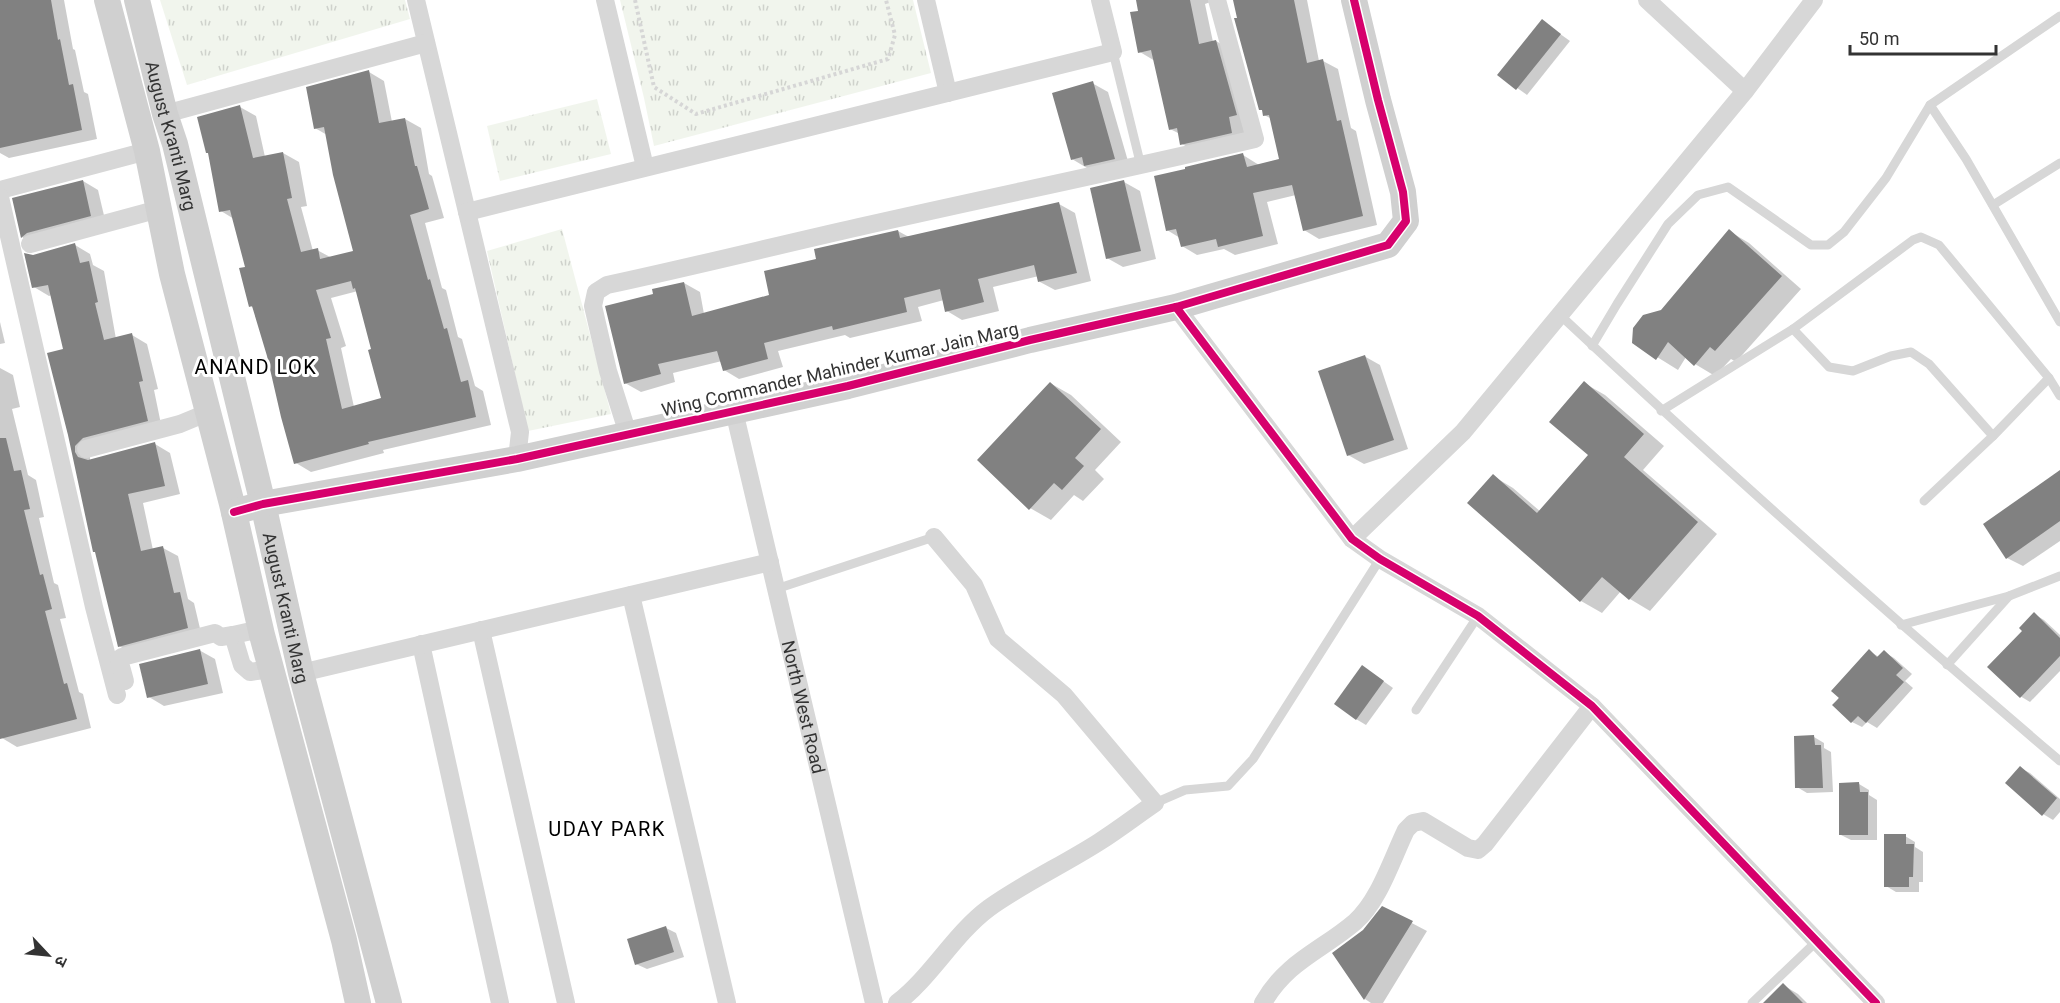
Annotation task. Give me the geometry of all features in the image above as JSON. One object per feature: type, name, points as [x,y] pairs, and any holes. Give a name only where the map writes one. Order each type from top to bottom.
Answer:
[{"type":"main road","name":"August Kranti Marg","points":[[107,0],[147,151],[172,274],[234,512],[271,669],[344,940],[358,1003]]},
{"type":"main road","name":"August Kranti Marg","points":[[137,0],[165,114],[175,144],[263,504],[301,673],[389,1003]]},
{"type":"main road","name":"Wing Commander Mahinder Kumar Jain Marg","points":[[234,512],[263,504],[516,459],[848,386],[1030,340],[1176,307],[1388,244],[1406,221],[1403,192],[1354,0]]},
{"type":"street","points":[[416,0],[520,432],[516,459]]},
{"type":"street","points":[[605,0],[645,167]]},
{"type":"street","points":[[926,0],[948,93]]},
{"type":"street","points":[[467,212],[1113,52],[1100,0]]},
{"type":"street","points":[[628,434],[608,371],[594,306],[596,292],[607,285],[1255,139],[1217,0]]},
{"type":"street","points":[[1647,0],[1745,91]]},
{"type":"street","points":[[1352,539],[1463,432],[1745,91],[1814,0]]},
{"type":"street","points":[[165,114],[426,43]]},
{"type":"street","points":[[0,190],[147,151]]},
{"type":"street","points":[[0,197],[94,607],[122,693],[119,659],[122,657],[215,633],[227,636],[261,629]]},
{"type":"street","points":[[30,244],[159,209]]},
{"type":"street","points":[[1176,307],[1352,539],[1380,559],[1478,616],[1592,706],[1876,1003]]},
{"type":"street","name":"North West Road","points":[[734,411],[874,1003]]},
{"type":"street","points":[[86,449],[180,424],[208,412]]},
{"type":"street","points":[[897,1003],[922,981],[973,922],[988,909],[1054,867],[1098,843],[1155,803],[1064,696],[998,639],[974,585],[934,537]]},
{"type":"street","points":[[301,673],[770,562]]},
{"type":"street","points":[[631,595],[727,1003]]},
{"type":"street","points":[[481,630],[566,1003]]},
{"type":"street","points":[[227,636],[230,668],[242,665],[250,672],[271,669]]},
{"type":"street","points":[[421,644],[501,1003]]},
{"type":"street","points":[[1263,1003],[1278,980],[1290,968],[1356,921],[1377,893],[1406,830],[1413,823],[1423,820],[1468,848],[1478,850],[1592,706]]},
{"type":"lane","points":[[1592,346],[1668,224],[1698,195],[1728,187],[1811,245],[1828,245],[1844,232],[1886,178],[1930,105],[2060,16]]},
{"type":"lane","points":[[1113,52],[1141,166]]},
{"type":"lane","points":[[1930,105],[1993,205],[2060,322]]},
{"type":"lane","points":[[1993,205],[2060,163]]},
{"type":"lane","points":[[1661,411],[1793,329],[1913,240],[1921,237],[1939,244],[2049,378],[2060,396]]},
{"type":"lane","points":[[1560,315],[1661,411],[1901,625],[2060,761]]},
{"type":"lane","points":[[1793,329],[1829,367],[1853,371],[1891,356],[1911,352],[1929,363],[1993,436]]},
{"type":"lane","points":[[1924,501],[1993,436],[2049,378]]},
{"type":"lane","points":[[776,589],[934,537]]},
{"type":"lane","points":[[1155,803],[1185,790],[1228,786],[1236,778],[1253,759],[1380,559]]},
{"type":"lane","points":[[1901,625],[2009,596],[2060,576]]},
{"type":"lane","points":[[1947,664],[2009,596]]},
{"type":"lane","points":[[1416,710],[1478,616]]},
{"type":"lane","points":[[1752,1003],[1817,941]]},
{"type":"path","points":[[635,0],[654,87],[696,114],[888,59],[895,35],[886,0]]},
{"type":"green space","points":[[160,0],[405,0],[410,19],[187,85]]},
{"type":"green space","points":[[620,0],[913,0],[931,73],[654,146]]},
{"type":"green space","points":[[597,99],[611,154],[500,181],[487,126]]},
{"type":"green space","points":[[562,229],[611,414],[528,431],[487,251]]},
{"type":"building","points":[[0,0],[51,0],[58,40],[60,39],[69,85],[73,84],[82,130],[0,148]]},
{"type":"building","points":[[1136,0],[1190,0],[1199,44],[1216,40],[1237,115],[1229,117],[1232,133],[1180,145],[1177,128],[1169,130],[1151,50],[1138,53],[1130,12],[1138,11]]},
{"type":"building","points":[[1233,0],[1294,0],[1307,63],[1323,59],[1337,121],[1341,120],[1363,216],[1303,231],[1292,185],[1253,193],[1263,236],[1218,247],[1216,239],[1181,247],[1176,229],[1166,231],[1154,176],[1243,153],[1247,167],[1279,159],[1269,115],[1263,116],[1262,110],[1259,110],[1234,18],[1237,18]]},
{"type":"building","points":[[1542,19],[1561,34],[1516,90],[1497,75]]},
{"type":"building","points":[[369,70],[379,123],[405,118],[415,166],[417,166],[429,209],[410,215],[444,329],[447,328],[461,382],[468,380],[476,417],[368,442],[369,444],[294,464],[267,356],[252,306],[249,307],[239,268],[245,267],[230,210],[219,212],[208,153],[206,153],[197,117],[240,105],[253,158],[283,152],[292,198],[287,199],[301,252],[318,248],[320,259],[353,251],[333,175],[324,127],[314,129],[306,87]],"holes":[[[351,281],[353,289],[355,288],[371,349],[368,350],[381,398],[342,409],[326,339],[331,338],[316,290]]]},
{"type":"building","points":[[1093,81],[1115,159],[1084,166],[1082,157],[1071,160],[1052,93]]},
{"type":"building","points":[[83,180],[91,216],[27,233],[21,238],[12,198]]},
{"type":"building","points":[[1124,180],[1141,251],[1106,259],[1090,188]]},
{"type":"building","points":[[1059,202],[1077,273],[1038,282],[1034,265],[978,279],[984,302],[945,312],[940,289],[904,298],[907,312],[833,330],[832,326],[764,343],[768,359],[723,371],[717,351],[658,364],[661,374],[624,384],[605,306],[653,294],[652,289],[684,282],[692,316],[769,295],[764,271],[816,259],[814,249],[898,230],[900,238]]},
{"type":"building","points":[[1729,229],[1782,276],[1715,351],[1710,347],[1694,366],[1668,342],[1656,360],[1632,343],[1633,328],[1643,315],[1661,310]]},
{"type":"building","points":[[75,243],[80,263],[89,261],[98,302],[95,303],[104,340],[132,333],[143,381],[139,382],[148,421],[83,438],[75,446],[75,452],[78,457],[88,460],[155,442],[165,486],[128,494],[141,551],[163,546],[174,593],[180,592],[188,628],[118,647],[95,552],[93,552],[68,435],[47,353],[63,349],[48,285],[32,288],[24,253],[33,255]]},
{"type":"building","points":[[1365,355],[1394,440],[1347,456],[1318,371]]},
{"type":"building","points":[[1584,381],[1644,434],[1624,457],[1698,522],[1629,600],[1602,577],[1580,602],[1467,503],[1493,474],[1537,513],[1588,455],[1549,422]]},
{"type":"building","points":[[1050,382],[1101,429],[1075,458],[1084,466],[1062,490],[1054,483],[1029,510],[977,460]]},
{"type":"building","points":[[0,438],[6,438],[14,471],[21,470],[30,509],[24,510],[40,575],[43,574],[52,609],[45,611],[64,684],[67,683],[77,719],[0,739]]},
{"type":"building","points":[[2060,470],[2060,521],[2006,559],[1983,524]]},
{"type":"building","points":[[2034,612],[2060,638],[2060,656],[2020,698],[1987,667],[2022,631],[2019,628]]},
{"type":"building","points":[[200,649],[208,684],[147,698],[139,664]]},
{"type":"building","points":[[1869,649],[1877,657],[1884,650],[1903,668],[1896,675],[1904,682],[1866,723],[1858,716],[1851,723],[1832,705],[1839,698],[1831,691]]},
{"type":"building","points":[[1362,665],[1384,681],[1356,720],[1334,704]]},
{"type":"building","points":[[1814,735],[1815,745],[1821,745],[1823,788],[1795,788],[1794,736]]},
{"type":"building","points":[[2020,766],[2057,798],[2042,816],[2005,783]]},
{"type":"building","points":[[1859,782],[1860,792],[1868,792],[1868,835],[1839,835],[1839,783]]},
{"type":"building","points":[[1884,834],[1906,834],[1906,844],[1914,844],[1913,877],[1909,877],[1909,887],[1884,887]]},
{"type":"building","points":[[1382,906],[1413,921],[1364,1000],[1332,953],[1363,930]]},
{"type":"building","points":[[666,926],[674,952],[635,965],[627,939]]},
{"type":"building","points":[[1783,983],[1803,1003],[1763,1003]]},
{"type":"cycle path","points":[[234,512],[263,504],[517,459],[848,386],[1030,340],[1176,307],[1388,245],[1406,221],[1403,192],[1354,0]]},
{"type":"cycle path","points":[[1176,307],[1352,539],[1380,559],[1478,616],[1592,706],[1876,1003]]},
{"type":"district","name":"ANAND LOK","points":[[256,367]]},
{"type":"district","name":"UDAY PARK","points":[[607,829]]}]
